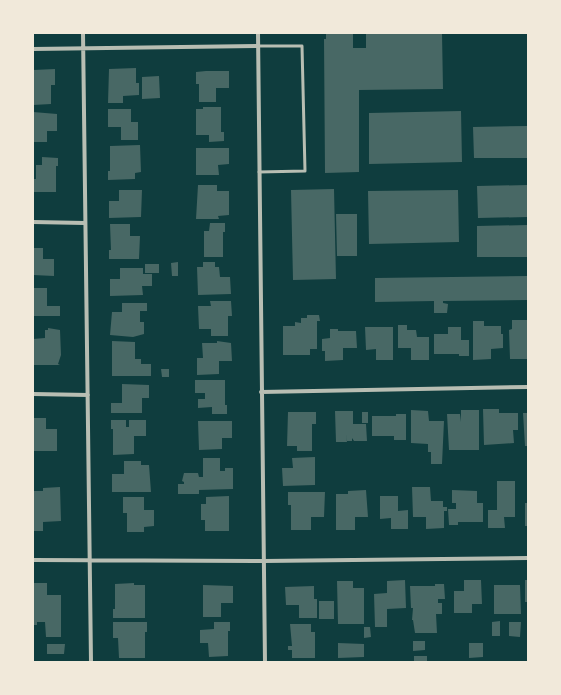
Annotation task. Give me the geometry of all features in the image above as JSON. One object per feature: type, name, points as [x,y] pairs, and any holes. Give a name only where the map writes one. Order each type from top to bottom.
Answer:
[{"type":"street","points":[[83,33],[91,562],[91,662]]},
{"type":"street","points":[[258,33],[265,662]]},
{"type":"street","points":[[33,49],[258,46]]},
{"type":"street","points":[[33,222],[85,223]]},
{"type":"street","points":[[261,392],[528,388]]},
{"type":"street","points":[[33,394],[88,395]]},
{"type":"street","points":[[33,560],[91,562],[528,558]]},
{"type":"lane","points":[[258,46],[302,46],[305,171],[259,172]]},
{"type":"building","points":[[326,33],[353,33],[353,48],[366,48],[366,33],[442,33],[443,89],[359,90],[359,172],[325,173],[324,39],[326,39]]},
{"type":"building","points":[[136,68],[136,83],[139,83],[139,95],[123,96],[123,103],[108,103],[109,69]]},
{"type":"building","points":[[55,69],[55,85],[51,85],[51,104],[33,105],[33,70]]},
{"type":"building","points":[[229,71],[229,88],[216,88],[216,102],[199,102],[199,84],[196,84],[196,72]]},
{"type":"building","points":[[159,76],[160,98],[142,99],[142,77]]},
{"type":"building","points":[[203,107],[221,107],[221,132],[224,132],[224,141],[209,142],[209,135],[196,135],[196,109],[203,109]]},
{"type":"building","points":[[108,109],[131,109],[131,122],[138,122],[138,140],[121,140],[121,127],[108,127]]},
{"type":"building","points":[[461,111],[462,162],[369,164],[369,113]]},
{"type":"building","points":[[33,112],[57,114],[57,131],[47,131],[47,142],[33,142]]},
{"type":"building","points":[[528,126],[528,158],[474,158],[473,127]]},
{"type":"building","points":[[140,145],[141,172],[135,173],[135,179],[108,180],[108,171],[110,171],[110,146]]},
{"type":"building","points":[[196,148],[229,148],[229,164],[218,165],[219,175],[196,175]]},
{"type":"building","points":[[42,157],[58,158],[58,166],[56,166],[56,192],[33,192],[33,179],[36,179],[36,165],[42,165]]},
{"type":"building","points":[[198,185],[217,185],[217,191],[229,191],[229,215],[218,216],[219,219],[196,219]]},
{"type":"building","points":[[528,185],[528,217],[478,218],[477,186]]},
{"type":"building","points":[[334,189],[336,279],[293,280],[291,190]]},
{"type":"building","points":[[119,190],[142,190],[141,217],[109,218],[109,201],[119,201]]},
{"type":"building","points":[[458,190],[459,242],[369,244],[368,191]]},
{"type":"building","points":[[336,214],[357,214],[357,256],[337,256]]},
{"type":"building","points":[[210,223],[225,223],[225,232],[223,232],[223,257],[204,257],[204,231],[209,231]]},
{"type":"building","points":[[110,224],[130,224],[130,236],[140,236],[139,259],[109,259],[109,250],[111,250]]},
{"type":"building","points":[[528,225],[528,257],[477,257],[477,226]]},
{"type":"building","points":[[33,248],[43,248],[43,259],[54,259],[54,276],[33,275]]},
{"type":"building","points":[[178,262],[178,276],[172,276],[171,263]]},
{"type":"building","points":[[203,262],[215,262],[215,267],[219,267],[220,277],[230,277],[231,294],[198,295],[197,267],[203,267]]},
{"type":"building","points":[[145,264],[159,264],[159,273],[145,273]]},
{"type":"building","points":[[120,268],[143,268],[143,274],[152,274],[152,286],[142,286],[143,295],[110,296],[110,279],[120,279]]},
{"type":"building","points":[[528,276],[528,300],[443,301],[443,303],[448,304],[447,313],[434,313],[434,301],[375,302],[375,278]]},
{"type":"building","points":[[33,288],[47,288],[47,306],[60,306],[60,316],[33,316]]},
{"type":"building","points":[[210,301],[231,301],[232,316],[228,316],[228,336],[211,336],[211,329],[199,329],[198,306],[211,306]]},
{"type":"building","points":[[122,303],[147,303],[147,311],[140,311],[140,322],[144,322],[144,334],[133,337],[110,335],[112,312],[122,312]]},
{"type":"building","points":[[307,315],[319,315],[320,321],[317,321],[317,349],[310,349],[310,355],[283,355],[283,326],[295,326],[295,322],[301,323],[301,318],[307,318]]},
{"type":"building","points":[[512,320],[528,320],[528,359],[510,359],[509,330],[512,329]]},
{"type":"building","points":[[473,321],[484,321],[484,326],[501,326],[501,334],[503,334],[503,348],[491,349],[491,359],[473,360]]},
{"type":"building","points":[[398,325],[407,325],[407,330],[416,330],[417,337],[429,337],[429,360],[411,360],[411,348],[398,348]]},
{"type":"building","points":[[365,327],[393,327],[393,360],[376,360],[376,349],[366,350]]},
{"type":"building","points":[[448,327],[461,327],[461,340],[469,340],[469,356],[459,356],[459,354],[434,354],[434,334],[448,334]]},
{"type":"building","points":[[48,328],[60,330],[61,355],[58,364],[60,365],[33,365],[33,339],[45,338],[45,330],[48,330]]},
{"type":"building","points":[[330,329],[338,329],[338,331],[356,331],[357,348],[343,348],[343,360],[325,361],[325,351],[322,351],[322,339],[330,338]]},
{"type":"building","points":[[112,341],[135,342],[135,359],[141,359],[141,364],[151,364],[151,376],[112,376]]},
{"type":"building","points":[[217,341],[231,343],[232,361],[219,361],[219,374],[197,375],[197,358],[203,358],[202,343],[217,343]]},
{"type":"building","points":[[161,369],[169,369],[169,377],[162,377]]},
{"type":"building","points":[[195,380],[225,380],[225,405],[227,405],[227,414],[212,414],[212,407],[198,408],[198,399],[205,399],[205,393],[195,393]]},
{"type":"building","points":[[122,384],[149,385],[149,398],[142,398],[142,413],[111,413],[111,403],[122,403]]},
{"type":"building","points":[[483,409],[499,409],[499,413],[518,413],[518,430],[513,430],[514,443],[484,445]]},
{"type":"building","points":[[411,410],[428,411],[429,421],[444,421],[442,464],[431,464],[431,452],[428,452],[428,444],[411,443]]},
{"type":"building","points":[[461,410],[479,410],[479,450],[449,450],[447,414],[460,414],[461,422]]},
{"type":"building","points":[[335,411],[353,411],[353,424],[366,424],[367,441],[354,441],[352,438],[352,441],[347,441],[346,434],[347,442],[336,442]]},
{"type":"building","points":[[288,412],[316,412],[316,424],[312,424],[312,451],[297,451],[297,446],[287,446]]},
{"type":"building","points":[[362,412],[368,412],[368,423],[362,423]]},
{"type":"building","points":[[523,413],[528,413],[528,446],[525,446]]},
{"type":"building","points":[[396,414],[406,414],[406,440],[394,440],[394,436],[372,436],[372,416],[396,416]]},
{"type":"building","points":[[33,418],[46,418],[46,429],[57,429],[57,451],[33,451]]},
{"type":"building","points":[[111,420],[126,420],[126,427],[129,427],[129,420],[146,420],[146,436],[134,436],[134,454],[113,455],[113,429],[111,429]]},
{"type":"building","points":[[198,421],[232,421],[232,438],[222,438],[222,449],[199,450]]},
{"type":"building","points":[[315,457],[315,485],[283,486],[282,468],[293,468],[292,458]]},
{"type":"building","points":[[203,458],[220,458],[220,471],[225,471],[225,468],[233,468],[233,489],[199,490],[199,494],[178,494],[178,484],[184,484],[182,481],[184,473],[198,473],[199,477],[203,477]]},
{"type":"building","points":[[124,461],[141,461],[141,465],[149,465],[151,492],[112,492],[112,474],[124,474]]},
{"type":"building","points":[[497,481],[515,481],[515,517],[504,517],[505,528],[488,528],[488,510],[497,510]]},
{"type":"building","points":[[60,487],[61,521],[43,522],[43,531],[33,531],[33,491],[43,491],[43,488]]},
{"type":"building","points":[[412,487],[430,487],[431,501],[443,501],[443,507],[447,507],[447,511],[444,511],[444,528],[426,529],[426,517],[413,517]]},
{"type":"building","points":[[366,490],[368,517],[355,517],[355,530],[336,530],[336,494],[348,494],[348,491]]},
{"type":"building","points":[[452,490],[477,491],[477,503],[483,503],[483,522],[458,522],[458,525],[449,525],[448,509],[456,509],[456,503],[452,503]]},
{"type":"building","points":[[288,492],[325,492],[324,517],[311,517],[311,530],[291,530],[291,505],[288,505]]},
{"type":"building","points":[[229,496],[229,531],[205,531],[205,520],[201,520],[201,504],[206,504],[206,497]]},
{"type":"building","points":[[380,496],[398,496],[398,511],[408,510],[408,529],[391,529],[391,518],[380,519]]},
{"type":"building","points":[[123,497],[144,497],[144,510],[154,510],[154,526],[144,527],[144,532],[127,532],[127,513],[123,513]]},
{"type":"building","points":[[525,503],[528,503],[528,526],[525,526]]},
{"type":"building","points":[[405,580],[406,608],[387,609],[387,627],[375,627],[374,594],[387,593],[387,581]]},
{"type":"building","points":[[464,580],[481,580],[482,604],[472,604],[472,613],[454,613],[454,591],[464,591]]},
{"type":"building","points":[[525,580],[528,580],[528,602],[525,602]]},
{"type":"building","points":[[337,581],[353,581],[353,588],[364,588],[364,624],[338,624]]},
{"type":"building","points":[[33,583],[47,583],[47,595],[61,595],[61,637],[46,637],[45,622],[37,622],[37,625],[33,625]]},
{"type":"building","points":[[134,583],[134,585],[145,585],[145,618],[113,618],[113,609],[115,609],[115,584]]},
{"type":"building","points":[[435,584],[444,584],[445,599],[438,599],[438,603],[442,603],[442,614],[436,614],[437,633],[415,633],[412,620],[413,608],[411,608],[410,586],[435,586]]},
{"type":"building","points":[[203,585],[233,586],[233,603],[221,603],[221,617],[203,617]]},
{"type":"building","points":[[494,585],[520,585],[521,614],[494,614]]},
{"type":"building","points":[[314,586],[314,599],[317,599],[317,618],[299,618],[299,605],[286,605],[285,587]]},
{"type":"building","points":[[319,601],[334,601],[334,619],[319,619]]},
{"type":"building","points":[[500,621],[500,636],[492,636],[492,622]]},
{"type":"building","points":[[113,622],[147,622],[147,632],[145,632],[145,658],[119,658],[118,638],[113,638]]},
{"type":"building","points":[[214,622],[230,622],[230,631],[228,631],[228,656],[209,657],[208,643],[200,643],[200,630],[214,629]]},
{"type":"building","points":[[509,622],[521,622],[520,637],[509,636]]},
{"type":"building","points":[[290,624],[311,624],[311,632],[315,632],[315,658],[292,658],[292,650],[288,650],[288,646],[292,646]]},
{"type":"building","points":[[364,627],[370,627],[371,637],[364,638]]},
{"type":"building","points":[[413,641],[425,641],[425,650],[413,651]]},
{"type":"building","points":[[338,643],[364,644],[364,657],[338,658]]},
{"type":"building","points":[[469,643],[483,643],[483,657],[469,658]]},
{"type":"building","points":[[47,644],[65,644],[64,654],[47,654]]},
{"type":"building","points":[[414,656],[427,656],[427,662],[414,662]]}]
